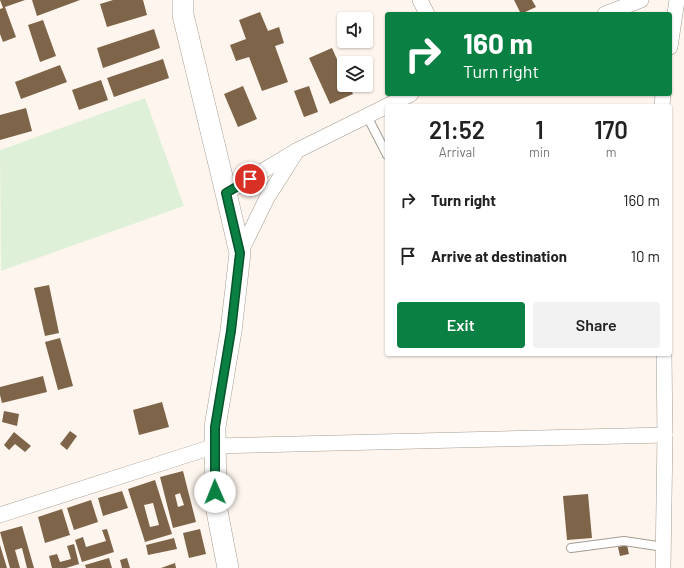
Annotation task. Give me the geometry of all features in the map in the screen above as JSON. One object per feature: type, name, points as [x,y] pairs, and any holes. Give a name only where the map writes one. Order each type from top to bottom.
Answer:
[{"type":"street","points":[[183,0],[184,15],[240,253]]},
{"type":"street","points":[[420,0],[425,12]]},
{"type":"street","points":[[610,12],[640,0]]},
{"type":"street","points":[[672,34],[677,0]]},
{"type":"street","points":[[391,104],[407,96]]},
{"type":"street","points":[[226,193],[296,151],[385,107]]},
{"type":"street","points":[[228,568],[216,506],[215,427],[231,331],[240,253],[267,198],[296,151]]},
{"type":"street","points":[[664,356],[664,568]]},
{"type":"street","points":[[0,515],[215,446],[665,435]]},
{"type":"lane","points":[[367,116],[385,151]]},
{"type":"lane","points":[[571,548],[624,541],[664,547]]},
{"type":"green space","points":[[145,98],[184,206],[1,271],[0,150]]},
{"type":"building","points":[[0,0],[25,0],[5,7],[16,37],[3,42],[0,34],[0,9],[3,8]]},
{"type":"building","points":[[32,0],[80,0],[37,16]]},
{"type":"building","points":[[113,0],[143,0],[147,15],[107,27],[100,4]]},
{"type":"building","points":[[514,0],[532,0],[536,7],[525,12],[520,12]]},
{"type":"building","points":[[260,12],[268,31],[279,27],[284,43],[275,46],[288,82],[262,91],[249,57],[236,61],[230,45],[246,39],[239,20]]},
{"type":"building","points":[[43,20],[56,56],[40,62],[28,25]]},
{"type":"building","points":[[154,29],[160,48],[103,68],[97,48]]},
{"type":"building","points":[[332,48],[337,59],[337,92],[352,92],[353,94],[330,104],[309,58]]},
{"type":"building","points":[[163,59],[169,78],[114,97],[107,78]]},
{"type":"building","points":[[60,65],[67,82],[21,99],[15,82]]},
{"type":"building","points":[[101,80],[108,100],[79,110],[72,90]]},
{"type":"building","points":[[243,86],[257,119],[238,127],[224,94]]},
{"type":"building","points":[[309,86],[318,112],[304,117],[294,91]]},
{"type":"building","points":[[26,108],[32,131],[0,140],[0,115]]},
{"type":"building","points":[[49,285],[59,333],[45,336],[34,288]]},
{"type":"building","points":[[60,338],[73,386],[58,390],[45,342]]},
{"type":"building","points":[[43,376],[47,392],[2,403],[0,387]]},
{"type":"building","points":[[162,402],[169,427],[139,435],[133,410]]},
{"type":"building","points":[[4,411],[19,414],[17,426],[2,422]]},
{"type":"building","points":[[70,431],[77,436],[67,450],[60,444]]},
{"type":"building","points":[[14,432],[31,446],[25,452],[15,444],[9,450],[4,445]]},
{"type":"building","points":[[183,471],[196,522],[173,528],[160,477]],"holes":[[[180,493],[184,505],[178,507],[175,495]]]},
{"type":"building","points":[[155,480],[172,534],[145,542],[128,489]],"holes":[[[153,503],[159,525],[150,527],[144,505]]]},
{"type":"building","points":[[122,491],[128,508],[103,516],[98,498]]},
{"type":"building","points":[[588,494],[592,538],[567,540],[563,496]]},
{"type":"building","points":[[91,500],[98,522],[74,530],[67,508]]},
{"type":"building","points":[[62,509],[70,535],[45,543],[38,517]]},
{"type":"building","points":[[22,526],[34,568],[27,568],[22,548],[15,550],[20,568],[10,568],[0,532]]},
{"type":"building","points":[[107,529],[114,552],[82,562],[75,540],[83,537],[86,547],[106,541],[102,530]]},
{"type":"building","points":[[200,529],[206,554],[189,558],[183,533]]},
{"type":"building","points":[[174,538],[177,549],[148,555],[146,545]]},
{"type":"building","points":[[74,544],[79,564],[66,568],[52,568],[49,556],[57,554],[60,562],[71,559],[67,546]]},
{"type":"building","points":[[0,545],[7,568],[0,568]]},
{"type":"building","points":[[627,545],[629,554],[620,556],[618,547]]},
{"type":"building","points":[[109,558],[112,568],[86,568],[85,565]]},
{"type":"building","points":[[127,558],[130,568],[122,568],[120,560]]},
{"type":"building","points":[[175,563],[176,568],[161,568]]},
{"type":"route","points":[[215,492],[215,427],[231,331],[240,253],[226,193],[250,179]]}]
